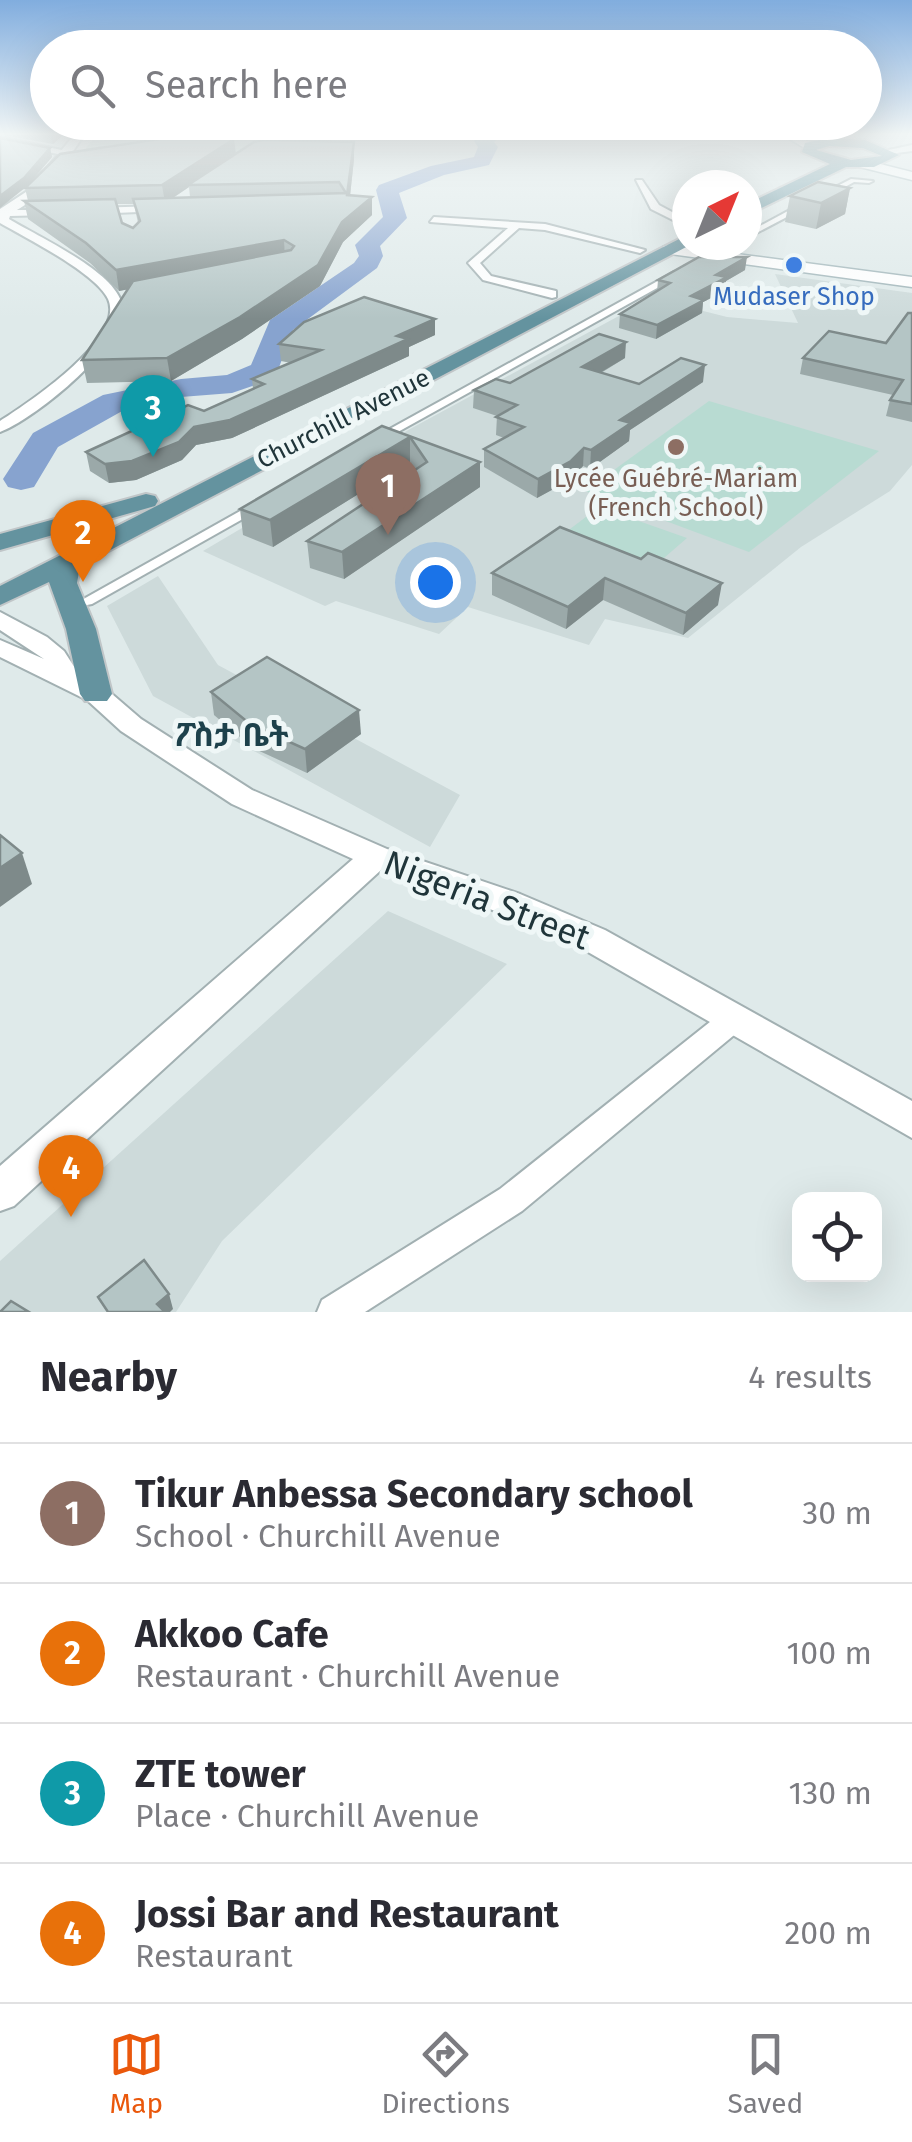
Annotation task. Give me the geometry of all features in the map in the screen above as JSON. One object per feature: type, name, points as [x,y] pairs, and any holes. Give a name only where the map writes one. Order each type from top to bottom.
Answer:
[{"type":"main road","name":"Churchill Avenue","points":[[0,574],[672,233]]},
{"type":"main road","name":"Churchill Avenue","points":[[0,597],[672,248]]},
{"type":"main road","points":[[740,260],[912,282]]},
{"type":"main road","points":[[0,542],[146,501]]},
{"type":"main road","points":[[67,562],[63,584],[81,629],[96,694]]},
{"type":"street","points":[[3,217],[26,196]]},
{"type":"street","points":[[649,196],[672,216]]},
{"type":"street","points":[[762,228],[822,196]]},
{"type":"street","points":[[3,217],[168,209]]},
{"type":"street","points":[[125,210],[130,228]]},
{"type":"street","points":[[0,428],[58,386],[101,344],[121,298],[3,217]]},
{"type":"street","points":[[588,218],[603,240]]},
{"type":"street","points":[[434,220],[518,224],[640,250]]},
{"type":"street","points":[[518,224],[474,263],[488,278],[552,294]]},
{"type":"street","points":[[367,445],[702,260]]},
{"type":"street","points":[[87,601],[268,500]]},
{"type":"street","name":"Nigeria Street","points":[[0,619],[44,644],[61,660],[67,676]]},
{"type":"street","name":"Nigeria Street","points":[[0,647],[67,676],[96,694],[130,725],[242,797],[376,857],[508,903],[594,940],[912,1121]]},
{"type":"street","points":[[0,1192],[376,857]]},
{"type":"street","points":[[334,1312],[511,1200],[735,1018]]},
{"type":"shaded area","name":"Lycée Guébré-Mariam (French School)","points":[[775,274],[912,293],[912,465],[890,491],[801,547],[688,638],[605,619],[589,645],[468,607],[439,634],[336,601],[325,606],[203,551],[410,429],[652,298],[727,317],[798,323]]},
{"type":"shaded area","points":[[158,576],[218,665],[460,795],[430,847],[153,696],[107,606]]},
{"type":"shaded area","points":[[388,911],[507,964],[222,1241],[176,1312],[0,1312],[0,1261]]},
{"type":"green space","points":[[709,401],[879,451],[749,552],[585,491]]},
{"type":"green space","points":[[599,507],[687,538],[642,577],[553,542]]},
{"type":"building","points":[[791,196],[834,196],[821,203]]},
{"type":"building","points":[[372,197],[342,222],[318,265],[240,317],[167,358],[82,360],[133,281],[291,250],[294,246],[284,240],[116,270],[86,243],[24,201],[115,199],[122,223],[133,228],[140,221],[133,199]]},
{"type":"building","points":[[694,260],[742,260],[716,275],[727,277],[691,296],[704,300],[657,325],[620,314],[670,283],[658,280]]},
{"type":"building","points":[[364,297],[435,319],[397,336],[408,339],[230,420],[194,427],[179,442],[132,461],[105,464],[86,452],[188,405],[204,411],[264,384],[252,379],[321,350],[279,344],[304,322]]},
{"type":"building","points":[[908,313],[912,313],[912,404],[890,400],[903,380],[803,358],[829,331],[886,343]]},
{"type":"building","points":[[599,334],[626,342],[582,367],[639,384],[681,358],[705,365],[620,420],[631,423],[538,479],[484,449],[524,427],[496,417],[517,405],[474,390],[496,379],[510,383]]},
{"type":"building","points":[[382,426],[480,462],[342,552],[307,541],[427,462],[410,437],[270,520],[240,509]]},
{"type":"building","points":[[560,527],[641,559],[648,553],[722,583],[686,613],[605,578],[568,607],[492,573]]},
{"type":"building","points":[[267,657],[359,710],[305,749],[250,724],[211,692]]},
{"type":"building","points":[[0,835],[22,853],[0,868]]},
{"type":"building","points":[[144,1260],[169,1294],[157,1304],[165,1312],[108,1312],[98,1297]]},
{"type":"building","points":[[11,1301],[29,1312],[0,1312]]},
{"type":"waterway","points":[[21,479],[45,440],[114,402],[181,388],[232,384],[264,371],[280,326],[364,268],[371,256],[367,245],[395,218],[389,196]]},
{"type":"place","name":"Mudaser Shop","points":[[794,265]]},
{"type":"place","name":"Lycée Guébré-Mariam (French School)","points":[[676,447]]},
{"type":"place","name":"ZTE tower","points":[[153,457]]},
{"type":"place","name":"Tikur Anbessa Secondary school","points":[[388,535]]},
{"type":"place","name":"Akkoo Cafe","points":[[83,582]]},
{"type":"place","name":"Jossi Bar and Restaurant","points":[[71,1217]]},
{"type":"district","name":"ፖስታ ቤት","points":[[232,735]]}]
